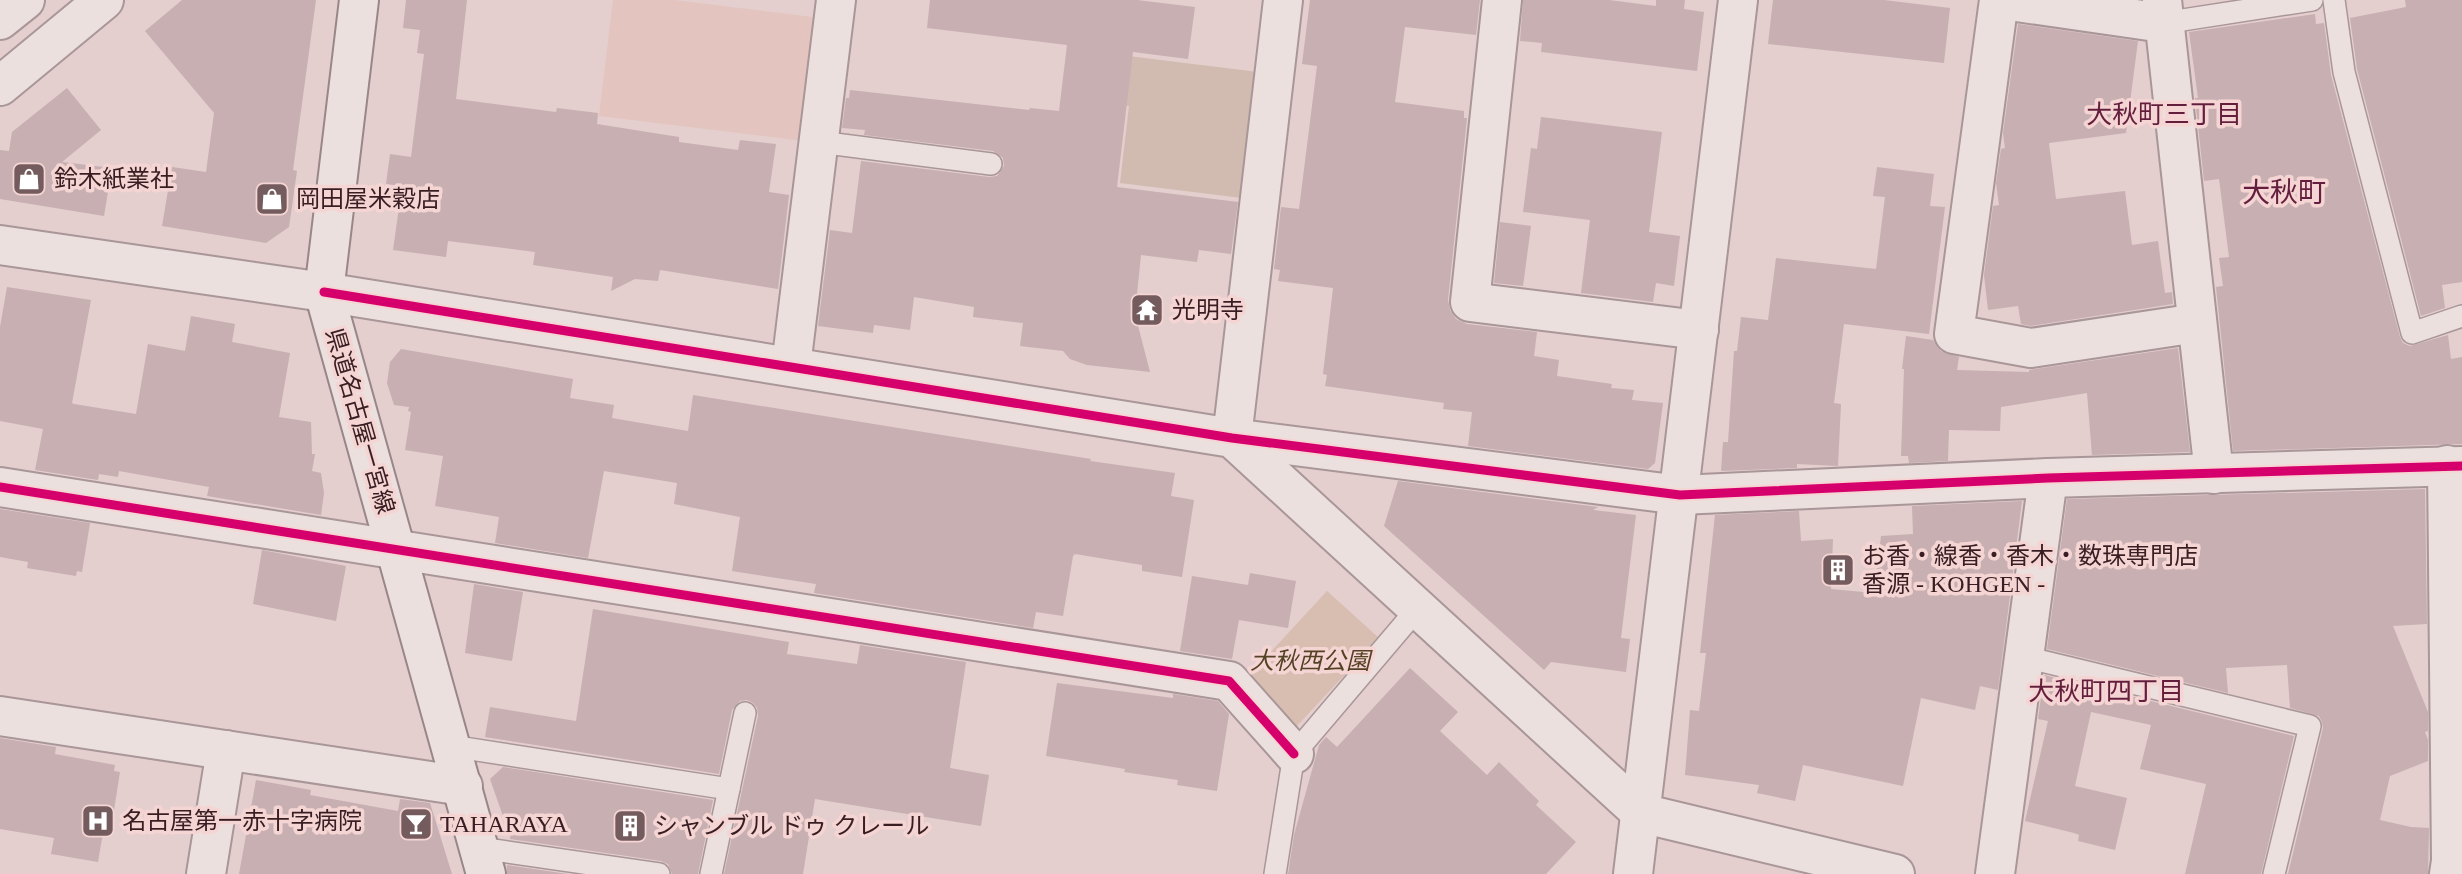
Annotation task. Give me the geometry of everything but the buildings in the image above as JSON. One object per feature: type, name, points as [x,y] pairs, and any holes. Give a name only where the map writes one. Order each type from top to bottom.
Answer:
[{"type":"street","points":[[0,20],[25,0]]},
{"type":"street","points":[[0,86],[104,0]]},
{"type":"street","name":"県道名古屋一宮線","points":[[359,0],[324,292],[483,861]]},
{"type":"street","points":[[791,366],[836,0]]},
{"type":"street","points":[[1232,438],[1283,0]]},
{"type":"street","points":[[1502,0],[1470,302],[1699,330]]},
{"type":"street","points":[[1633,874],[1738,0]]},
{"type":"street","points":[[2197,323],[2031,348],[1954,334],[2001,0],[2163,11],[2214,474]]},
{"type":"street","points":[[0,245],[324,292],[1232,438],[1680,495],[2048,478],[2455,466],[2449,874]]},
{"type":"street","points":[[1232,438],[1641,813],[1895,874]]},
{"type":"street","points":[[1996,874],[2048,478]]},
{"type":"street","points":[[0,487],[1228,681],[1294,754]]},
{"type":"street","points":[[0,716],[463,786]]},
{"type":"street","points":[[206,874],[226,750]]},
{"type":"lane","points":[[2163,11],[2312,0]]},
{"type":"lane","points":[[2334,0],[2344,72],[2412,333],[2462,316]]},
{"type":"lane","points":[[819,142],[991,164]]},
{"type":"lane","points":[[1275,874],[1294,754],[1418,608]]},
{"type":"lane","points":[[2025,657],[2310,726],[2274,874]]},
{"type":"lane","points":[[711,874],[745,713]]},
{"type":"lane","points":[[451,746],[729,789]]},
{"type":"lane","points":[[483,861],[659,874]]},
{"type":"shaded area","points":[[613,0],[674,0],[820,18],[805,141],[599,116]]},
{"type":"shaded area","points":[[1112,54],[1258,72],[1242,198],[1120,183],[1129,106],[1106,103]]},
{"type":"green space","name":"大秋西公園","points":[[1327,591],[1379,638],[1295,728],[1244,681]]},
{"type":"cycle path","points":[[324,292],[1232,438],[1680,495],[2048,478],[2462,466]]},
{"type":"cycle path","points":[[0,487],[1229,681],[1294,754]]},
{"type":"place","name":"鈴木紙業社","points":[[29,179]]},
{"type":"place","name":"岡田屋米穀店","points":[[272,199]]},
{"type":"place","name":"光明寺","points":[[1147,310]]},
{"type":"place","name":"お香・線香・香木・数珠専門店 香源 - KOHGEN -","points":[[1838,570]]},
{"type":"place","name":"名古屋第一赤十字病院","points":[[98,821]]},
{"type":"place","name":"TAHARAYA","points":[[416,824]]},
{"type":"place","name":"シャンブル ドゥ クレール","points":[[630,826]]},
{"type":"district","name":"大秋町三丁目","points":[[2164,114]]},
{"type":"district","name":"大秋町","points":[[2284,192]]},
{"type":"district","name":"大秋町四丁目","points":[[2106,691]]}]
